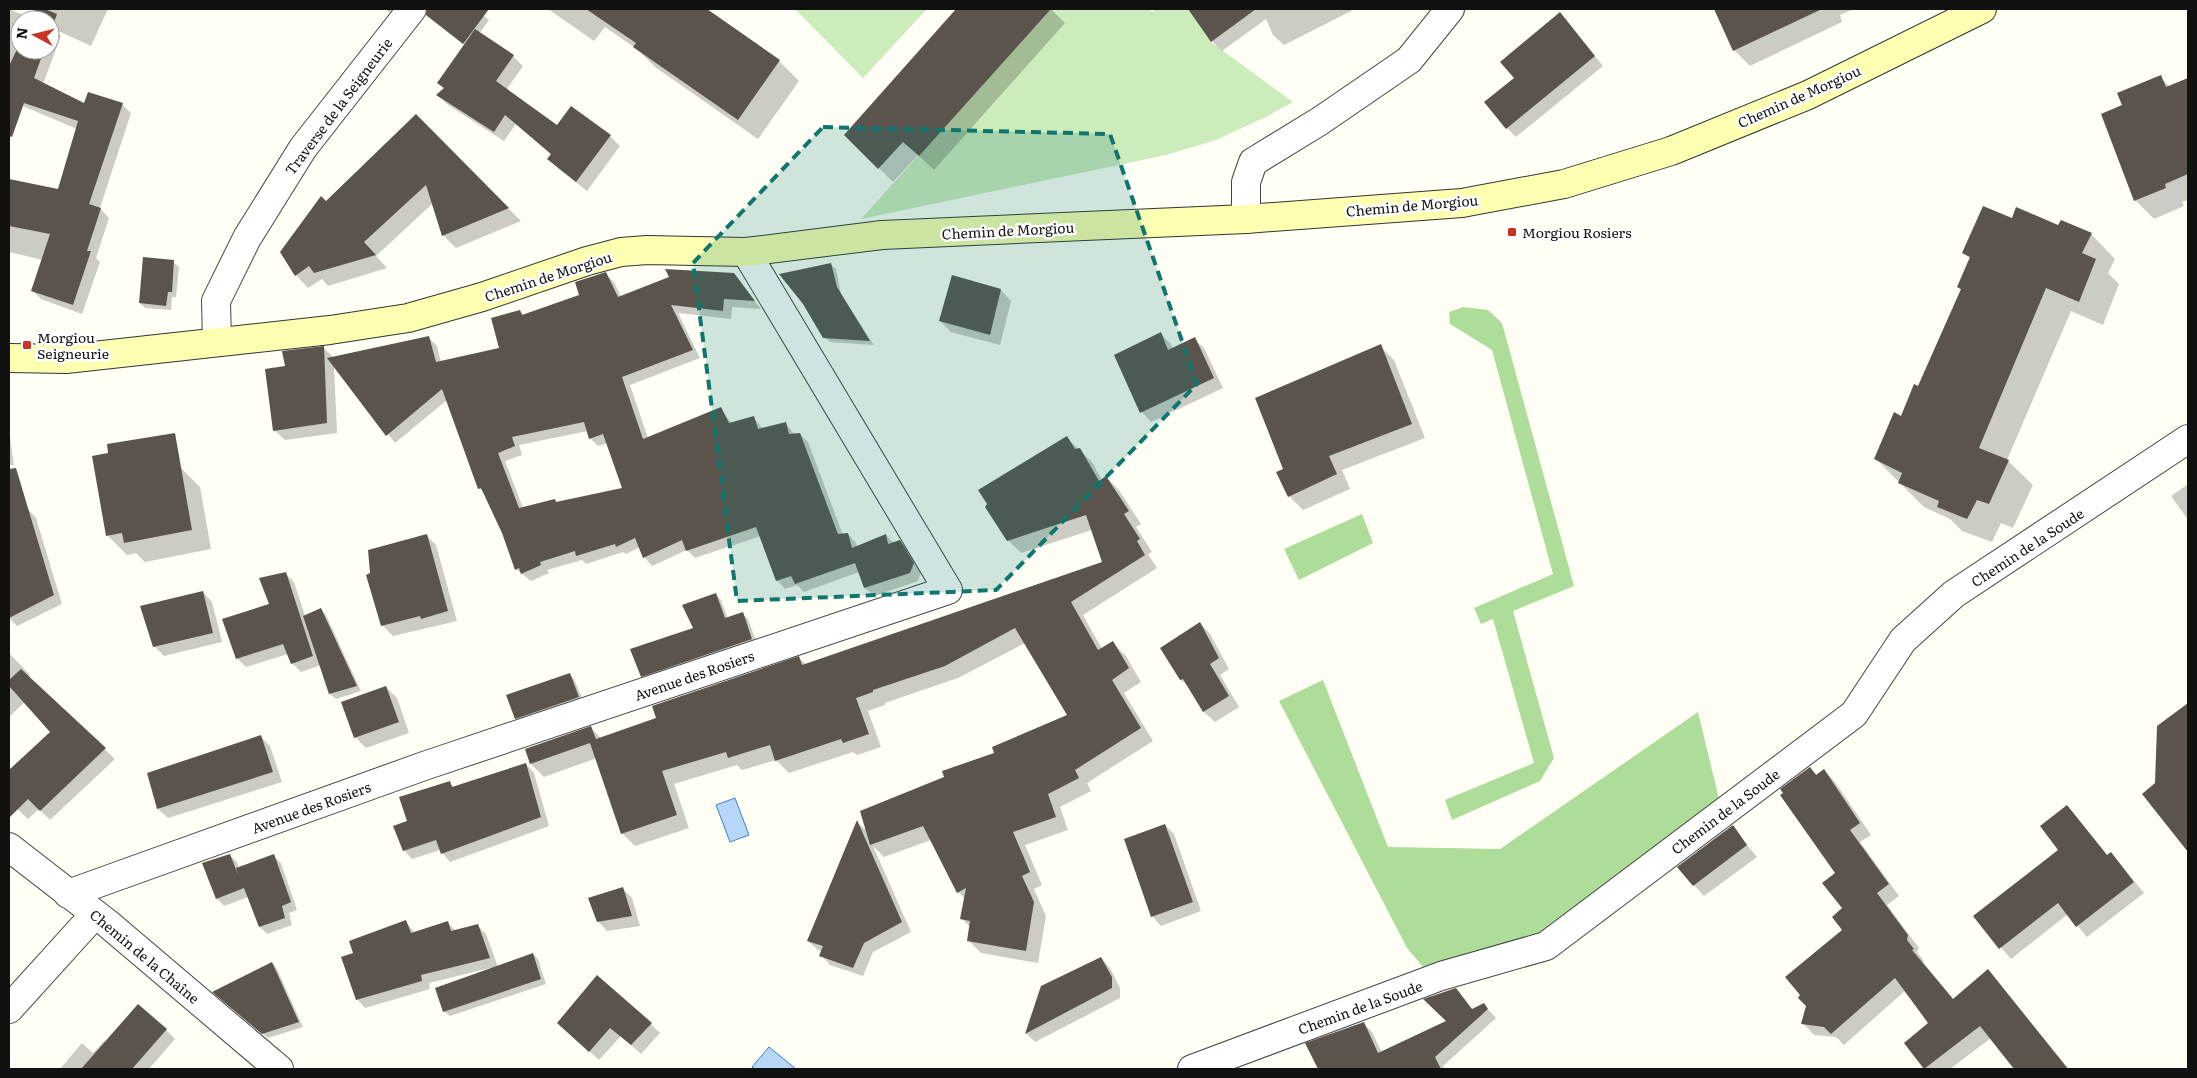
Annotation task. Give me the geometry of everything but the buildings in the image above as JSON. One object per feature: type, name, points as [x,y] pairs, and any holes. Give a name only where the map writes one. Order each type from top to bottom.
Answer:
[{"type":"street","name":"Traverse de la Seigneurie","points":[[217,342],[216,300],[247,238],[303,148],[412,9]]},
{"type":"street","points":[[1246,219],[1246,182],[1253,162],[1320,121],[1409,60],[1450,9]]},
{"type":"street","name":"Chemin de Morgiou","points":[[9,358],[66,359],[330,330],[408,318],[482,297],[621,252],[647,250],[746,252],[882,235],[1246,219],[1451,204],[1564,184],[1671,151],[1808,95],[1982,9]]},
{"type":"street","name":"Avenue des Rosiers","points":[[68,894],[424,766],[948,590],[746,252]]},
{"type":"street","name":"Chemin de la Soude","points":[[1192,1069],[1441,976],[1546,946],[1854,714],[1903,640],[1954,594],[2111,492],[2188,439]]},
{"type":"street","name":"Chemin de la Chaîne","points":[[9,847],[95,914],[279,1069]]},
{"type":"street","points":[[9,1009],[95,914]]},
{"type":"highlighted area","points":[[823,127],[1110,134],[1197,384],[996,590],[737,601],[693,263]]},
{"type":"green space","points":[[795,9],[927,9],[863,78]]},
{"type":"green space","points":[[1051,9],[1150,9],[1152,12],[1155,9],[1188,9],[1211,42],[1293,102],[1266,117],[1216,140],[1166,155],[861,219]]},
{"type":"green space","points":[[1463,307],[1488,310],[1502,323],[1574,586],[1513,611],[1554,758],[1540,781],[1452,820],[1445,800],[1534,763],[1493,619],[1481,624],[1474,608],[1553,574],[1492,350],[1450,324],[1449,312]]},
{"type":"green space","points":[[1362,514],[1373,543],[1299,580],[1284,549]]},
{"type":"green space","points":[[1323,680],[1388,847],[1500,849],[1698,712],[1719,799],[1541,932],[1423,967],[1407,948],[1279,701]]},
{"type":"water","points":[[735,798],[749,835],[730,842],[716,805]]},
{"type":"water","points":[[769,1047],[796,1069],[755,1069],[752,1067]]},
{"type":"place","name":"Morgiou Rosiers","points":[[1512,232]]},
{"type":"place","name":"Morgiou Seigneurie","points":[[27,345]]}]
